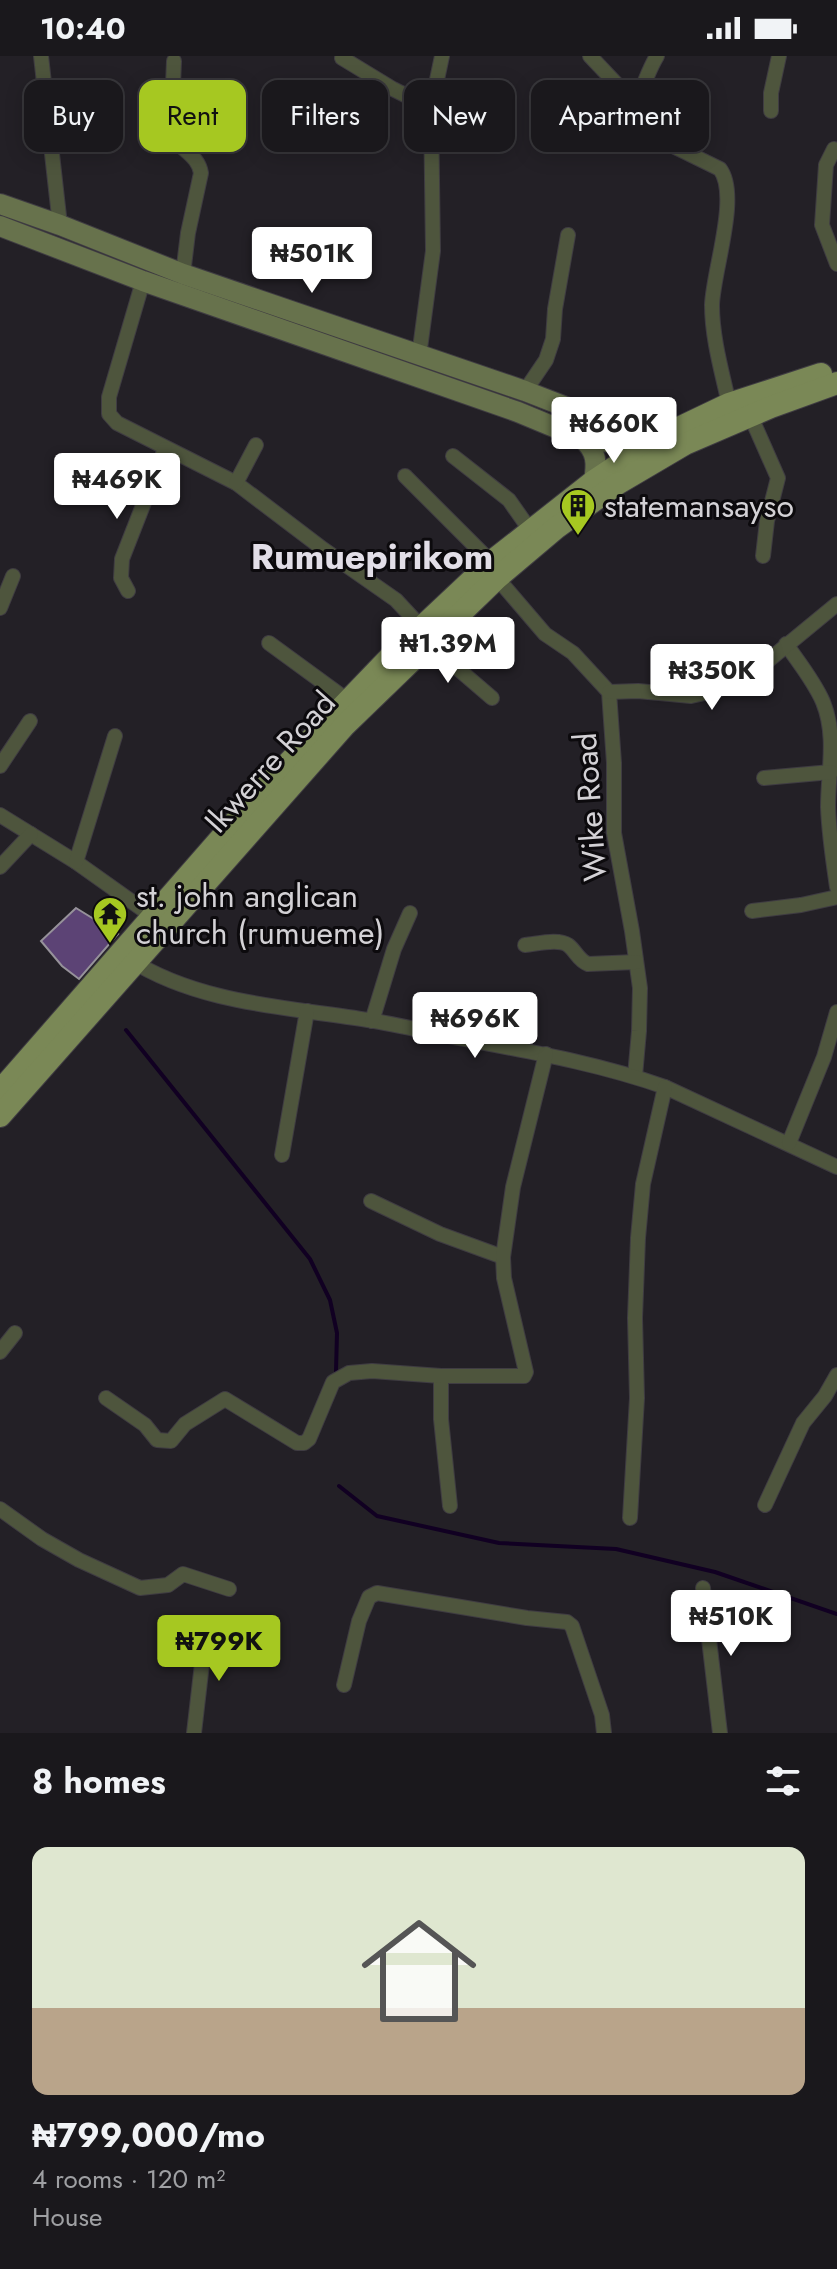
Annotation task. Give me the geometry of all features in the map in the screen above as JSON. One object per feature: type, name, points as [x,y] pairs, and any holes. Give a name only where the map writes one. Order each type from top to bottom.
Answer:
[{"type":"main road","name":"Ikwerre Road","points":[[494,570],[556,528],[637,454],[662,436],[729,404],[837,381]]},
{"type":"main road","name":"Ikwerre Road","points":[[637,454],[685,444],[837,381]]},
{"type":"main road","name":"Ikwerre Road","points":[[160,921],[269,783],[347,700],[425,635],[494,570],[530,530],[606,482]]},
{"type":"main road","name":"Ikwerre Road","points":[[0,1116],[160,921],[345,725],[425,635]]},
{"type":"main road","name":"Ikwerre Road","points":[[0,1091],[128,958]]},
{"type":"street","points":[[41,56],[60,225]]},
{"type":"street","points":[[437,80],[442,56]]},
{"type":"street","points":[[590,56],[612,80]]},
{"type":"street","points":[[645,80],[657,56]]},
{"type":"street","points":[[771,111],[771,93],[779,56]]},
{"type":"street","points":[[342,58],[404,94]]},
{"type":"street","points":[[174,61],[171,133],[175,142],[200,164],[201,173],[183,274]]},
{"type":"street","points":[[834,149],[826,165],[822,225],[837,264]]},
{"type":"street","points":[[419,356],[433,251],[432,152]]},
{"type":"street","points":[[685,152],[720,169],[727,185],[724,233],[712,305],[729,404]]},
{"type":"street","points":[[0,204],[183,274],[525,391],[610,424],[685,444]]},
{"type":"street","points":[[0,226],[143,281],[518,412],[583,439],[637,454]]},
{"type":"street","points":[[525,391],[546,360],[553,339],[568,235]]},
{"type":"street","points":[[143,281],[107,405],[109,414],[117,423],[236,483],[396,600],[425,635],[492,698]]},
{"type":"street","points":[[751,417],[778,478],[767,521],[763,556]]},
{"type":"street","points":[[610,424],[637,454]]},
{"type":"street","points":[[583,439],[596,457],[606,482]]},
{"type":"street","points":[[236,483],[256,445]]},
{"type":"street","points":[[128,591],[121,578],[122,559],[165,449]]},
{"type":"street","points":[[453,456],[509,500],[530,530]]},
{"type":"street","name":"Wike Road","points":[[405,476],[494,570],[545,634],[573,653],[609,692],[614,763],[614,833],[640,988],[635,1076]]},
{"type":"street","points":[[0,608],[13,576]]},
{"type":"street","points":[[609,692],[706,694],[764,664],[837,604]]},
{"type":"street","points":[[269,643],[347,700]]},
{"type":"street","points":[[786,644],[814,683],[830,727],[837,887]]},
{"type":"street","points":[[0,766],[30,721]]},
{"type":"street","points":[[76,862],[115,736]]},
{"type":"street","points":[[764,778],[831,772]]},
{"type":"street","points":[[0,815],[76,862],[160,921]]},
{"type":"street","points":[[0,867],[31,834]]},
{"type":"street","points":[[752,911],[837,897]]},
{"type":"street","points":[[372,1021],[394,949],[410,913]]},
{"type":"street","points":[[525,945],[561,942],[569,945],[581,961],[588,964],[636,962]]},
{"type":"street","points":[[128,958],[169,980],[218,997],[372,1021],[546,1054],[635,1076],[837,1167]]},
{"type":"street","points":[[282,1155],[307,1011]]},
{"type":"street","points":[[789,1143],[824,1057],[837,1012]]},
{"type":"street","points":[[106,1398],[145,1425],[157,1440],[171,1441],[185,1424],[225,1399],[297,1443],[304,1443],[309,1439],[333,1382],[349,1373],[526,1375],[504,1278],[503,1257],[513,1187],[546,1054]]},
{"type":"street","points":[[630,1518],[637,1398],[635,1318],[638,1238],[643,1184],[665,1087]]},
{"type":"street","points":[[371,1201],[440,1234],[503,1257]]},
{"type":"street","points":[[0,1352],[15,1333]]},
{"type":"street","points":[[765,1505],[803,1423],[837,1375]]},
{"type":"street","points":[[441,1376],[441,1419],[450,1506]]},
{"type":"street","points":[[0,1509],[42,1539],[79,1560],[140,1588],[168,1585],[183,1574],[229,1589]]},
{"type":"street","points":[[703,1588],[720,1733]]},
{"type":"street","points":[[344,1685],[359,1621],[369,1597],[377,1593],[567,1622],[572,1626],[602,1715],[604,1733]]},
{"type":"street","points":[[194,1733],[206,1629]]},
{"type":"building","points":[[467,640],[477,648],[466,662],[456,654]]},
{"type":"building","name":"st. john anglican church (rumueme)","points":[[76,908],[118,934],[79,979],[62,966],[41,941]]},
{"type":"waterway","points":[[126,1030],[310,1259],[330,1300],[337,1333],[336,1371]]},
{"type":"waterway","points":[[339,1486],[377,1516],[499,1543],[616,1549],[715,1572],[837,1614]]},
{"type":"place","name":"statemansayso","points":[[578,537]]},
{"type":"place","name":"st. john anglican church (rumueme)","points":[[110,945]]},
{"type":"district","name":"Rumuepirikom","points":[[372,556]]}]
